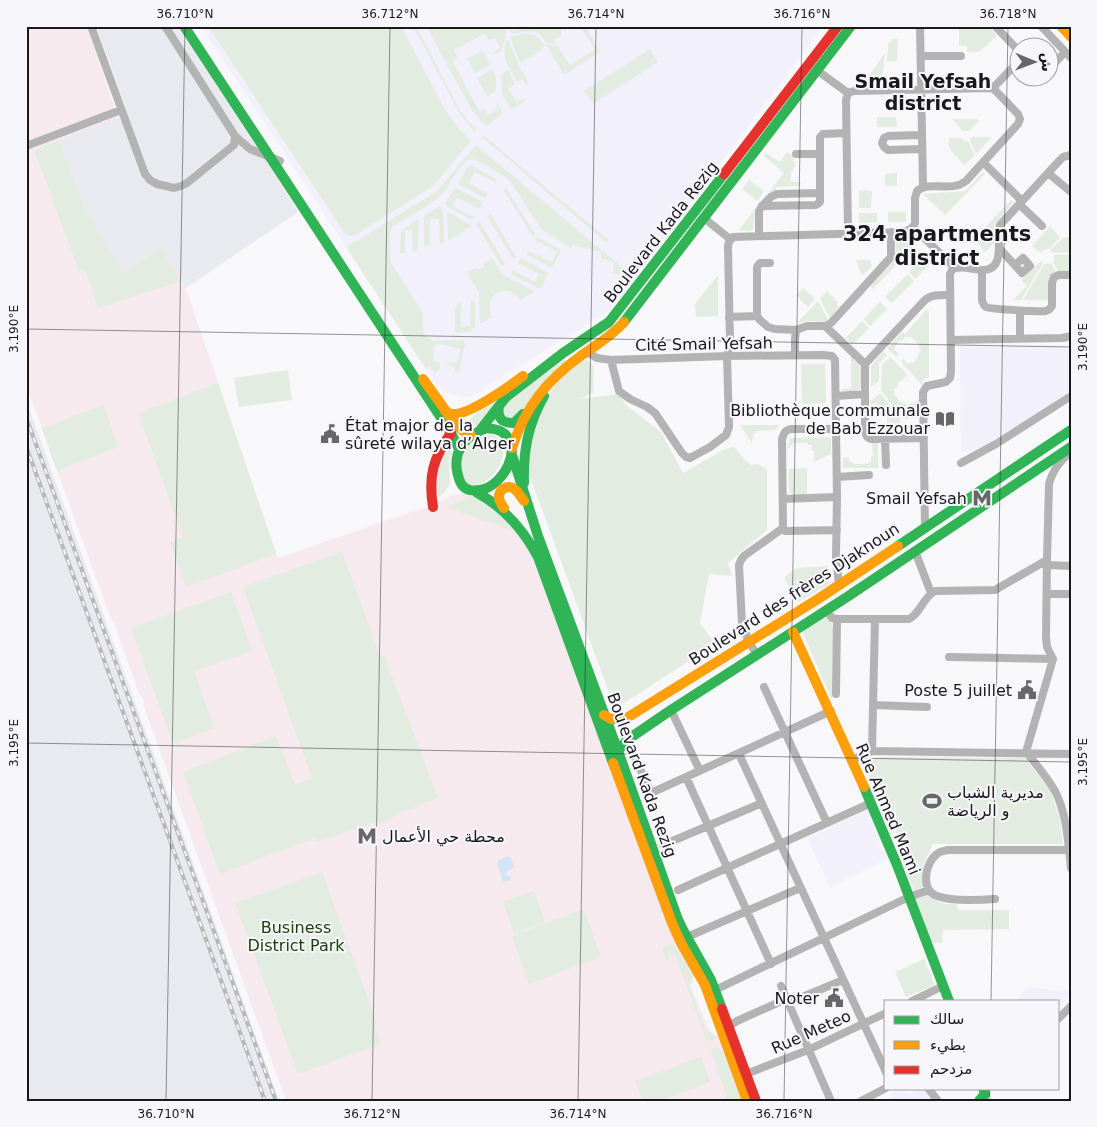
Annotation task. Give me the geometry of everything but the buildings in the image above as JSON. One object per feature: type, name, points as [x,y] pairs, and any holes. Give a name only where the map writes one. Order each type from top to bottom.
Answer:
[{"type":"main road","points":[[184,26],[275,159]]},
{"type":"main road","points":[[192,26],[451,433],[459,449]]},
{"type":"main road","name":"Boulevard Kada Rezig","points":[[482,429],[506,397],[563,353],[608,322],[623,306],[838,26]]},
{"type":"main road","name":"Boulevard Kada Rezig","points":[[560,372],[624,324],[852,26]]},
{"type":"main road","points":[[1060,26],[1071,37]]},
{"type":"main road","points":[[392,340],[456,425],[462,431],[471,435]]},
{"type":"main road","points":[[445,411],[455,415],[466,411],[563,353]]},
{"type":"main road","points":[[498,406],[499,418],[511,424],[530,406],[544,386],[560,372]]},
{"type":"main road","points":[[525,494],[523,466],[528,433],[534,414],[560,372]]},
{"type":"main road","points":[[476,492],[498,482],[508,466],[518,431],[530,406]]},
{"type":"main road","name":"Boulevard Kada Rezig","points":[[747,1101],[726,1029],[715,990],[677,917],[528,506],[509,437],[504,432],[492,428],[482,429],[471,435],[459,449],[456,464],[459,481],[464,487],[489,499],[507,514],[527,537],[538,557],[672,923],[681,943],[700,974],[726,1029],[756,1101]]},
{"type":"main road","name":"Boulevard des frères Djaknoun","points":[[604,715],[611,719],[625,719],[818,599],[1071,430]]},
{"type":"main road","points":[[433,507],[430,492],[431,474],[438,452],[451,433]]},
{"type":"main road","name":"Boulevard des frères Djaknoun","points":[[618,751],[627,740],[671,710],[826,611],[1071,449]]},
{"type":"main road","points":[[507,514],[499,499],[501,489],[506,487],[515,489],[528,506]]},
{"type":"main road","points":[[818,599],[826,611]]},
{"type":"main road","name":"Rue Ahmed Mami","points":[[793,632],[831,710],[909,897],[948,1000]]},
{"type":"street","points":[[90,26],[144,174],[150,180],[166,187],[182,186],[234,145],[235,136]]},
{"type":"street","points":[[165,26],[235,136],[250,149],[275,159]]},
{"type":"street","points":[[995,26],[1010,42]]},
{"type":"street","points":[[1041,26],[1071,58]]},
{"type":"street","points":[[918,28],[923,187]]},
{"type":"street","points":[[1060,57],[1065,52]]},
{"type":"street","points":[[920,56],[961,56]]},
{"type":"street","points":[[848,93],[854,91],[993,88],[1010,70]]},
{"type":"street","points":[[818,71],[848,93]]},
{"type":"street","points":[[730,239],[733,237],[907,231],[915,224],[917,191],[923,187],[956,187],[966,182],[1018,124],[1020,119],[1018,114],[993,88]]},
{"type":"street","points":[[848,93],[846,100],[848,233]]},
{"type":"street","points":[[26,146],[121,110]]},
{"type":"street","points":[[762,206],[816,205],[820,202],[819,139],[821,135],[846,133]]},
{"type":"street","points":[[922,135],[888,136],[884,138],[882,143],[888,150],[922,149]]},
{"type":"street","points":[[796,154],[819,154]]},
{"type":"street","points":[[913,227],[955,268],[989,269],[998,259],[1000,225],[1063,157],[1071,155]]},
{"type":"street","points":[[983,162],[1042,226]]},
{"type":"street","points":[[1048,173],[1071,192]]},
{"type":"street","points":[[759,236],[759,215],[762,206],[771,197],[778,194],[820,193]]},
{"type":"street","points":[[704,218],[730,239]]},
{"type":"street","points":[[770,263],[760,263],[757,267],[757,316],[760,320],[771,329],[796,330],[807,326],[825,326],[831,322],[891,257],[891,232]]},
{"type":"street","points":[[611,360],[619,391],[655,413],[686,457],[690,458],[710,448],[726,434],[728,427],[726,356],[730,342],[728,246],[730,239]]},
{"type":"street","points":[[999,248],[1014,262],[1022,273]]},
{"type":"street","points":[[925,528],[923,392],[927,386],[946,382],[950,378],[950,274],[955,268]]},
{"type":"street","points":[[982,270],[982,300],[985,306],[988,308],[1005,308],[1020,311],[1045,311],[1050,308],[1052,306],[1052,283],[1054,277],[1071,275]]},
{"type":"street","points":[[924,438],[885,439],[870,438],[866,435],[865,364],[929,297],[950,294]]},
{"type":"street","points":[[1020,311],[1020,338]]},
{"type":"street","points":[[729,317],[757,316]]},
{"type":"street","points":[[825,326],[865,364]]},
{"type":"street","points":[[795,356],[794,339],[796,330]]},
{"type":"street","points":[[951,340],[1062,338],[1071,336]]},
{"type":"street","name":"Cité Smail Yefsah","points":[[587,352],[597,358],[611,360],[726,356],[832,356],[835,360],[836,396]]},
{"type":"street","points":[[839,585],[836,560],[836,396],[865,394]]},
{"type":"street","points":[[961,464],[1071,396]]},
{"type":"street","points":[[783,528],[782,439],[784,434],[787,430],[791,429],[836,429]]},
{"type":"street","points":[[885,439],[886,465]]},
{"type":"street","points":[[1026,752],[1053,659],[1046,647],[1049,484],[1051,475],[1056,467],[1071,449]]},
{"type":"street","points":[[837,476],[869,475]]},
{"type":"street","points":[[783,499],[837,497]]},
{"type":"street","points":[[783,528],[785,531],[837,530]]},
{"type":"street","points":[[757,655],[749,642],[742,624],[739,565],[744,556],[783,528]]},
{"type":"street","points":[[915,551],[931,593]]},
{"type":"street","points":[[826,611],[832,618],[837,619],[909,619],[916,614],[931,593],[940,590],[995,590],[1047,563],[1071,566]]},
{"type":"street","points":[[1047,594],[1071,594]]},
{"type":"street","points":[[836,694],[837,619]]},
{"type":"street","points":[[872,751],[874,619]]},
{"type":"street","points":[[949,657],[1053,659]]},
{"type":"street","points":[[764,687],[827,823]]},
{"type":"street","points":[[873,705],[927,707]]},
{"type":"street","points":[[671,710],[700,771]]},
{"type":"street","points":[[627,740],[651,793],[831,710]]},
{"type":"street","points":[[852,760],[872,751],[1071,754]]},
{"type":"street","points":[[1026,752],[1054,790],[1062,809],[1071,868]]},
{"type":"street","points":[[739,754],[884,1068]]},
{"type":"street","points":[[686,777],[771,964]]},
{"type":"street","points":[[663,845],[762,803]]},
{"type":"street","points":[[678,890],[870,803]]},
{"type":"street","points":[[995,900],[936,896],[929,890],[927,882],[927,871],[931,861],[938,853],[948,850],[1069,850]]},
{"type":"street","points":[[687,937],[800,888]]},
{"type":"street","points":[[715,990],[909,897],[929,890]]},
{"type":"street","points":[[726,1029],[737,1021],[843,980]]},
{"type":"street","points":[[780,986],[831,1101]]},
{"type":"street","points":[[914,1000],[943,986]]},
{"type":"street","points":[[1060,1017],[1071,1006]]},
{"type":"street","name":"Rue Meteo","points":[[746,1074],[808,1050],[884,1014]]},
{"type":"street","points":[[861,1101],[884,1089]]},
{"type":"street","points":[[930,1090],[938,1101]]},
{"type":"shaded area","points":[[26,26],[87,26],[118,117],[59,141],[84,206],[161,248],[185,286],[278,558],[426,507],[454,495],[466,493],[489,503],[514,527],[529,548],[676,945],[694,976],[691,986],[709,1030],[718,1037],[742,1101],[286,1101],[143,704],[143,698],[139,694],[26,385]]},
{"type":"shaded area","points":[[96,26],[179,26],[207,63],[298,212],[186,288],[161,248],[123,275],[84,206],[59,140],[118,117],[127,111]]},
{"type":"shaded area","points":[[201,26],[823,26],[611,310],[484,388],[484,391],[467,397],[447,392],[435,383]]},
{"type":"shaded area","points":[[1064,345],[1071,355],[1071,391],[978,451],[961,451],[960,347]]},
{"type":"shaded area","points":[[26,400],[279,1101],[26,1101]]},
{"type":"shaded area","points":[[869,809],[883,839],[878,842],[882,851],[885,850],[889,858],[830,887],[807,838]]},
{"type":"shaded area","points":[[1028,987],[1071,992],[1071,995],[1060,1006],[1060,1000],[1016,1000]]},
{"type":"shaded area","points":[[895,1090],[905,1090],[909,1095],[916,1090],[924,1090],[932,1101],[884,1101],[893,1095],[891,1093]]},
{"type":"green space","points":[[208,26],[401,26],[444,108],[458,128],[471,141],[433,186],[354,236],[346,235]]},
{"type":"green space","points":[[413,26],[416,26],[459,108],[476,131],[460,114]]},
{"type":"green space","points":[[426,26],[506,26],[506,36],[501,51],[496,54],[493,53],[500,48],[495,38],[489,40],[485,34],[454,50],[458,57],[452,60],[479,111],[485,108],[488,115],[499,109],[495,102],[503,114],[486,126],[473,112]]},
{"type":"green space","points":[[509,26],[516,30],[519,26],[563,26],[561,36],[554,40],[557,44],[545,42],[542,37],[534,32],[511,34]]},
{"type":"green space","points":[[580,26],[585,26],[600,52],[564,75],[546,44],[558,47],[570,65],[595,49]]},
{"type":"green space","points":[[959,26],[988,26],[997,36],[979,52],[967,52],[967,46],[959,46]]},
{"type":"green space","points":[[523,34],[536,36],[544,46],[520,63],[510,37]]},
{"type":"green space","points":[[508,39],[518,65],[529,83],[526,85],[522,79],[517,82],[508,67],[504,50]]},
{"type":"green space","points":[[892,39],[898,39],[897,61],[887,61],[888,43]]},
{"type":"green space","points":[[650,49],[658,62],[593,104],[584,91]]},
{"type":"green space","points":[[483,50],[490,65],[475,73],[467,58]]},
{"type":"green space","points":[[885,53],[882,82],[865,82]]},
{"type":"green space","points":[[492,69],[496,77],[496,91],[487,96],[477,78]]},
{"type":"green space","points":[[508,70],[515,84],[508,89],[517,102],[524,98],[526,100],[511,110],[502,93],[501,74]]},
{"type":"green space","points":[[877,117],[896,117],[897,127],[877,127]]},
{"type":"green space","points":[[952,119],[977,119],[979,121],[969,131],[963,131]]},
{"type":"green space","points":[[483,135],[609,240],[608,242],[482,137]]},
{"type":"green space","points":[[971,137],[992,137],[976,154],[970,140]]},
{"type":"green space","points":[[949,138],[961,138],[968,141],[975,155],[964,165],[949,148]]},
{"type":"green space","points":[[59,140],[84,206],[123,274],[161,248],[181,281],[98,308],[85,269],[79,271],[34,150]]},
{"type":"green space","points":[[476,145],[623,268],[619,275],[613,272],[614,262],[601,258],[601,252],[573,245],[571,248],[541,229],[512,184],[503,175],[474,159],[468,160],[460,167],[442,194],[425,207],[393,226],[390,232],[391,263],[423,313],[424,334],[434,341],[463,340],[465,344],[459,371],[457,372],[454,372],[456,367],[447,365],[448,362],[457,363],[461,349],[440,344],[434,346],[433,361],[440,363],[439,370],[437,370],[435,375],[430,366],[426,369],[346,247],[436,192]]},
{"type":"green space","points":[[787,152],[793,156],[793,161],[795,162],[795,167],[791,171],[791,182],[801,182],[800,186],[776,187],[776,192],[767,195],[760,203],[784,173],[764,156],[766,153],[780,162]]},
{"type":"green space","points":[[471,165],[496,179],[495,182],[475,172],[469,183],[488,194],[485,198],[458,184],[467,168]]},
{"type":"green space","points":[[983,172],[985,174],[945,215],[923,194],[965,191]]},
{"type":"green space","points":[[897,173],[897,186],[885,186],[885,174]]},
{"type":"green space","points":[[749,180],[764,191],[757,201],[742,189]]},
{"type":"green space","points":[[455,188],[483,202],[479,209],[457,198],[453,206],[474,217],[472,220],[448,207],[445,203]]},
{"type":"green space","points":[[506,188],[535,234],[533,237],[503,189]]},
{"type":"green space","points":[[859,190],[872,191],[871,208],[859,208]]},
{"type":"green space","points":[[1011,200],[1014,202],[994,225],[994,243],[985,252],[974,239]]},
{"type":"green space","points":[[440,206],[443,211],[444,243],[440,244],[439,219],[430,219],[430,245],[424,246],[424,217]]},
{"type":"green space","points":[[755,209],[753,229],[750,231],[739,230]]},
{"type":"green space","points":[[888,212],[906,212],[906,222],[888,222]]},
{"type":"green space","points":[[447,213],[472,226],[448,241]]},
{"type":"green space","points":[[859,213],[877,213],[877,222],[859,223]]},
{"type":"green space","points":[[491,214],[516,257],[513,259],[487,216]]},
{"type":"green space","points":[[419,220],[418,249],[413,252],[412,230],[405,230],[405,253],[400,253],[401,231]]},
{"type":"green space","points":[[479,221],[505,264],[502,266],[476,224]]},
{"type":"green space","points":[[1050,226],[1060,238],[1049,249],[1041,253],[1032,246]]},
{"type":"green space","points":[[917,235],[921,239],[873,289],[870,286],[896,258],[897,238]]},
{"type":"green space","points":[[537,237],[561,250],[552,268],[526,254],[528,251],[552,262],[557,252],[535,240]]},
{"type":"green space","points":[[1071,237],[1071,252],[1053,253],[1050,250],[1063,238]]},
{"type":"green space","points":[[931,250],[938,256],[915,279],[909,272]]},
{"type":"green space","points":[[1071,254],[1071,271],[1058,271],[1053,262],[1054,255]]},
{"type":"green space","points":[[492,258],[503,275],[534,291],[520,300],[508,291],[497,293],[490,303],[492,317],[480,323],[479,292],[467,273],[475,268],[482,269],[484,263]]},
{"type":"green space","points":[[521,258],[548,273],[542,287],[538,288],[511,274],[513,270],[535,282],[539,274],[517,263]]},
{"type":"green space","points":[[856,260],[870,260],[872,266],[863,275]]},
{"type":"green space","points":[[1041,261],[1043,263],[1021,300],[1013,300],[1027,286],[1021,280]]},
{"type":"green space","points":[[1051,263],[1056,272],[1049,281],[1049,300],[1023,300],[1044,264]]},
{"type":"green space","points":[[908,274],[914,281],[892,303],[885,297]]},
{"type":"green space","points":[[718,275],[718,316],[696,317],[695,304]]},
{"type":"green space","points":[[803,288],[815,299],[808,307],[796,295]]},
{"type":"green space","points":[[827,291],[838,302],[836,304],[839,307],[830,318],[820,299]]},
{"type":"green space","points":[[471,301],[475,301],[475,327],[468,332],[455,332],[455,307],[461,302],[461,327],[470,326]]},
{"type":"green space","points":[[818,301],[828,320],[797,323]]},
{"type":"green space","points":[[880,302],[887,309],[870,326],[864,319]]},
{"type":"green space","points":[[926,310],[929,311],[929,378],[924,379],[922,385],[901,362],[903,359],[908,364],[913,363],[921,351],[919,349],[920,346],[910,336],[908,338],[906,336],[895,346],[894,349],[899,354],[896,357],[887,348],[902,332],[905,334]]},
{"type":"green space","points":[[862,321],[869,328],[852,345],[846,338]]},
{"type":"green space","points":[[884,351],[887,355],[879,363],[879,381],[871,387],[871,366]]},
{"type":"green space","points":[[851,355],[863,365],[862,386],[858,391],[842,391],[842,389],[851,388]]},
{"type":"green space","points":[[890,357],[908,375],[893,390],[903,405],[905,403],[907,406],[911,402],[913,404],[922,396],[922,409],[908,419],[903,418],[881,391],[882,365]]},
{"type":"green space","points":[[564,359],[566,361],[539,388],[517,418],[506,420],[501,408],[502,405]]},
{"type":"green space","points":[[587,359],[594,367],[593,393],[579,399],[619,394],[627,406],[661,432],[683,473],[725,449],[734,447],[751,465],[758,464],[767,470],[767,530],[728,563],[732,576],[709,574],[700,623],[715,644],[615,709],[531,479],[527,473],[533,433],[548,395],[565,374],[575,365]]},
{"type":"green space","points":[[801,364],[825,364],[826,403],[802,404]]},
{"type":"green space","points":[[288,370],[292,400],[239,407],[234,378]]},
{"type":"green space","points":[[524,381],[481,425],[467,426],[469,420],[482,408]]},
{"type":"green space","points":[[218,383],[276,554],[186,587],[170,542],[183,537],[138,413]]},
{"type":"green space","points":[[880,393],[901,419],[900,423],[885,428],[887,411],[885,407],[878,407],[878,404],[870,404]]},
{"type":"green space","points":[[104,405],[118,447],[57,471],[42,428]]},
{"type":"green space","points":[[740,425],[779,425],[776,430],[756,431],[753,434],[752,443]]},
{"type":"green space","points":[[490,434],[499,439],[503,448],[498,467],[484,482],[476,485],[468,483],[462,474],[460,463],[464,452],[473,442]]},
{"type":"green space","points":[[829,437],[831,440],[831,454],[814,462],[812,445],[808,445],[808,443],[793,443],[788,448],[789,438]]},
{"type":"green space","points":[[450,441],[452,450],[449,464],[450,483],[444,493],[435,499],[433,472]]},
{"type":"green space","points":[[872,443],[878,443],[878,468],[843,468],[843,458],[849,457],[849,462],[853,462],[853,464],[868,464],[868,462],[871,462],[871,456],[873,456]]},
{"type":"green space","points":[[807,468],[807,495],[791,493],[789,469]]},
{"type":"green space","points":[[472,496],[495,510],[506,520],[511,530],[446,507]]},
{"type":"green space","points":[[342,552],[380,656],[384,655],[438,798],[395,815],[391,819],[373,823],[317,842],[315,838],[220,874],[183,772],[276,736],[295,785],[312,778],[243,587]]},
{"type":"green space","points":[[828,566],[828,585],[798,602],[784,578],[796,568]]},
{"type":"green space","points":[[231,592],[252,651],[194,671],[214,728],[173,744],[131,628]]},
{"type":"green space","points":[[822,617],[830,621],[833,628],[832,700],[803,633],[804,629]]},
{"type":"green space","points":[[880,757],[1026,759],[1050,790],[1059,816],[1063,844],[932,844],[923,869],[925,886],[914,891],[896,843],[896,796],[894,835],[864,762]]},
{"type":"green space","name":"Business District Park","points":[[322,872],[377,1024],[374,1026],[381,1044],[298,1074],[235,903]]},
{"type":"green space","points":[[534,891],[545,922],[514,933],[503,902]]},
{"type":"green space","points":[[928,894],[941,903],[957,904],[958,910],[1009,910],[1009,929],[943,930],[942,943],[932,943],[915,900]]},
{"type":"green space","points":[[584,909],[601,957],[529,984],[512,936]]},
{"type":"green space","points":[[673,943],[676,950],[689,963],[693,972],[689,985],[705,1029],[716,1036],[712,1040],[706,1040],[675,954],[666,959],[662,948]]},
{"type":"green space","points":[[924,959],[934,983],[933,986],[906,997],[895,972]]},
{"type":"green space","points":[[718,1047],[724,1053],[741,1101],[728,1101],[711,1051],[712,1048]]},
{"type":"green space","points":[[701,1057],[710,1082],[659,1101],[643,1101],[635,1081]]},
{"type":"water","points":[[509,856],[514,867],[505,873],[511,877],[506,882],[503,881],[497,863],[499,860]]},
{"type":"railway","points":[[26,417],[276,1101]]},
{"type":"railway","points":[[26,446],[265,1101]]},
{"type":"traffic: fast","points":[[184,26],[451,433],[459,449]]},
{"type":"traffic: fast","points":[[624,322],[851,26]]},
{"type":"traffic: fast","points":[[481,429],[506,397],[563,353],[609,322],[724,174]]},
{"type":"traffic: fast","points":[[524,483],[524,460],[530,427],[544,396]]},
{"type":"traffic: fast","points":[[499,406],[499,414],[503,421],[514,423],[523,414]]},
{"type":"traffic: fast","points":[[487,428],[500,431],[509,438],[512,447],[511,456],[503,474],[496,482],[480,490],[470,490],[464,487],[459,480],[456,463],[457,456],[468,438],[487,428]]},
{"type":"traffic: fast","points":[[898,546],[1071,430]]},
{"type":"traffic: fast","points":[[618,751],[627,740],[671,710],[847,597],[1071,447]]},
{"type":"traffic: fast","points":[[512,455],[538,536],[677,917],[711,980],[722,1009]]},
{"type":"traffic: fast","points":[[476,492],[512,520],[526,537],[538,557],[613,763]]},
{"type":"traffic: fast","points":[[864,787],[897,865],[949,1000]]},
{"type":"traffic: fast","points":[[979,1101],[985,1094],[984,1090]]},
{"type":"traffic: slow","points":[[1061,26],[1071,37]]},
{"type":"traffic: slow","points":[[512,448],[517,433],[531,407],[548,385],[569,364],[609,336],[624,322]]},
{"type":"traffic: slow","points":[[445,411],[452,414],[468,410],[489,400],[523,376]]},
{"type":"traffic: slow","points":[[423,379],[456,425],[471,435]]},
{"type":"traffic: slow","points":[[504,508],[499,497],[500,492],[506,487],[515,489],[524,501]]},
{"type":"traffic: slow","points":[[604,715],[611,719],[625,719],[818,599],[898,546]]},
{"type":"traffic: slow","points":[[793,632],[864,787]]},
{"type":"traffic: slow","points":[[613,763],[672,923],[705,985],[747,1101]]},
{"type":"traffic: jam","points":[[724,174],[838,26]]},
{"type":"traffic: jam","points":[[433,507],[431,486],[433,468],[440,451],[451,433]]},
{"type":"traffic: jam","points":[[722,1009],[756,1101]]},
{"type":"place","name":"Bibliothèque communale de Bab Ezzouar","points":[[945,419]]},
{"type":"place","name":"État major de la sûreté wilaya d’Alger","points":[[330,434]]},
{"type":"place","name":"Smail Yefsah","points":[[982,498]]},
{"type":"place","name":"Poste 5 juillet","points":[[1027,690]]},
{"type":"place","name":"مديرية الشباب و الرياضة","points":[[932,801]]},
{"type":"place","name":"محطة حي الأعمال","points":[[367,836]]},
{"type":"place","name":"Noter","points":[[834,998]]},
{"type":"district","name":"Smail Yefsah district","points":[[923,92]]},
{"type":"district","name":"324 apartments district","points":[[937,246]]}]
